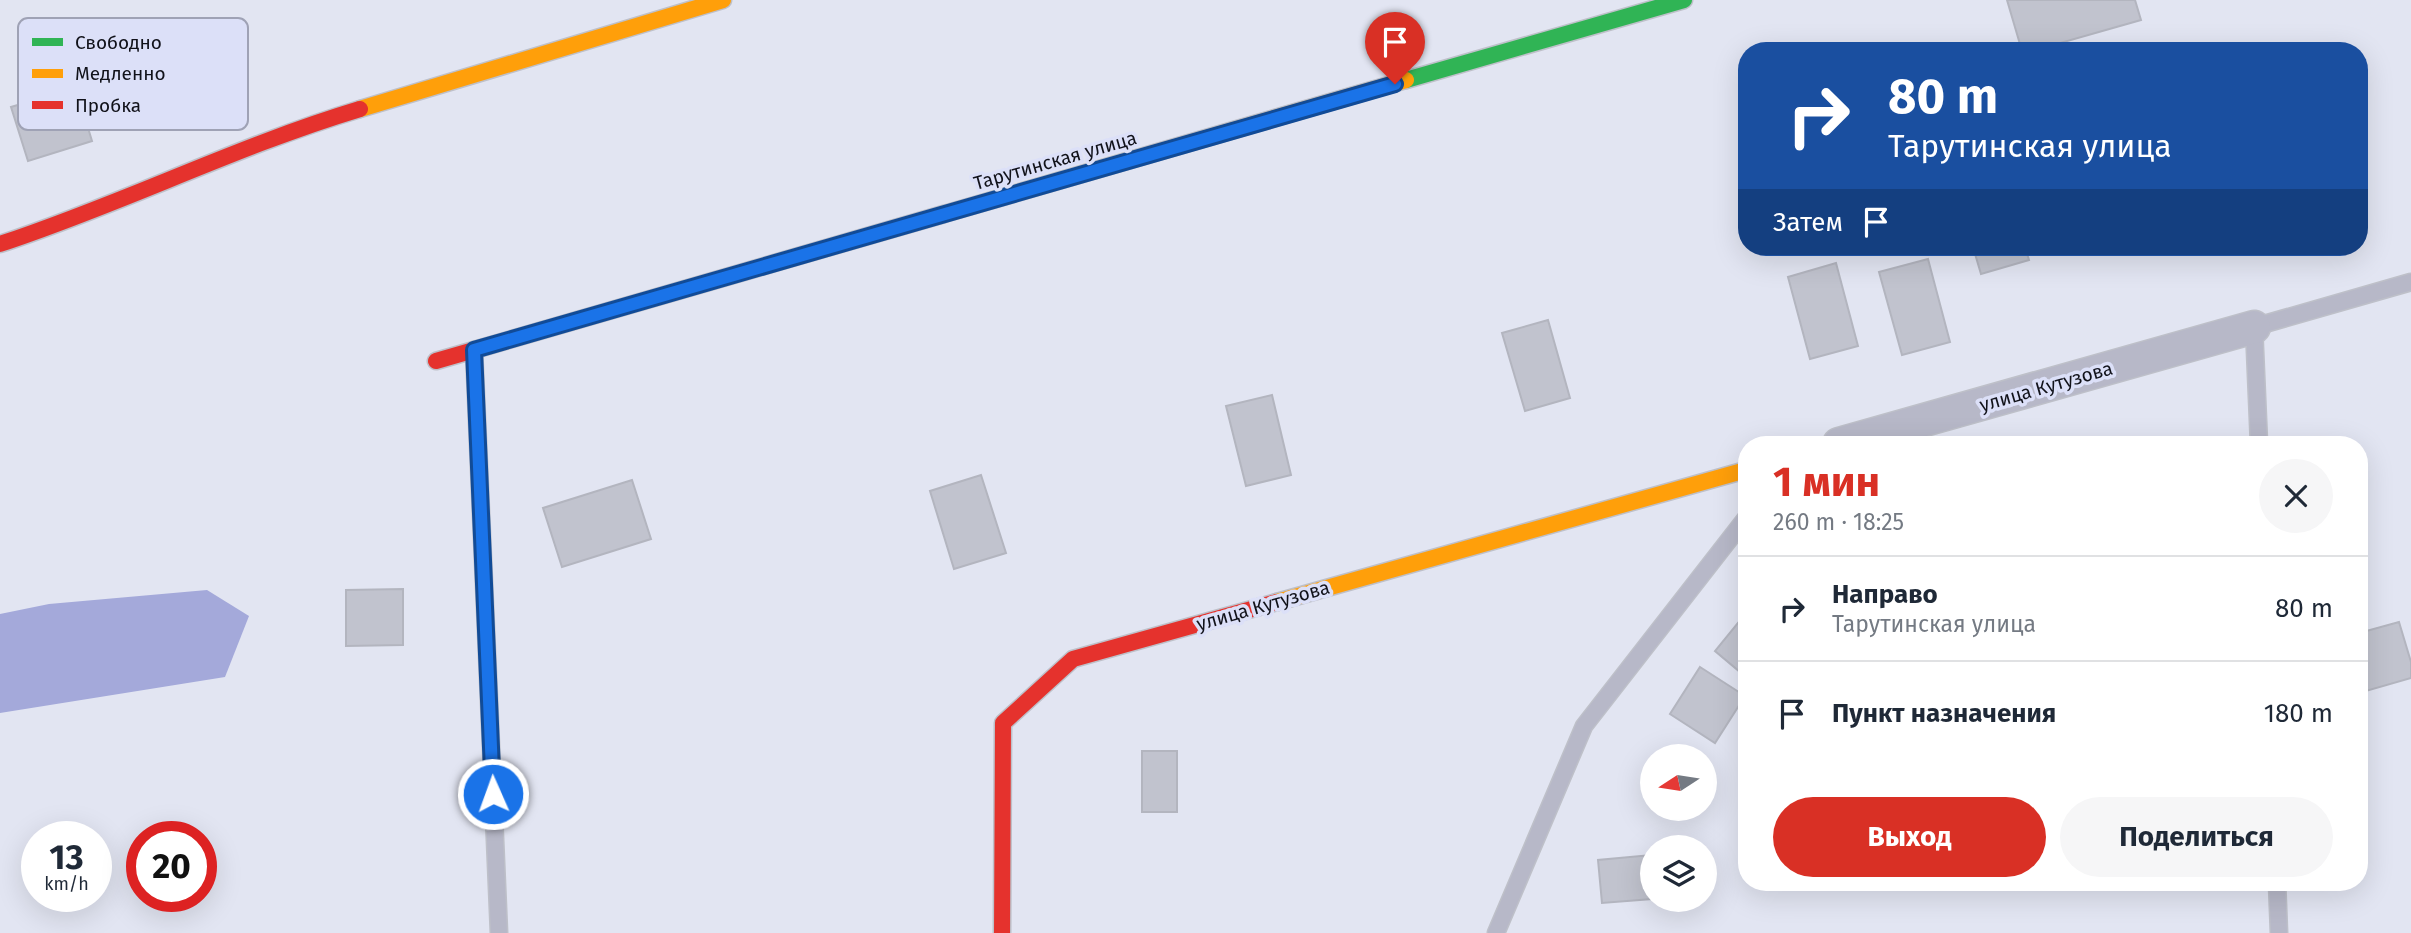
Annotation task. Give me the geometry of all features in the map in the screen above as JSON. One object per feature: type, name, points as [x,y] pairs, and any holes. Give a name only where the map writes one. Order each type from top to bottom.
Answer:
[{"type":"street","points":[[0,243],[73,220],[303,126],[723,0]]},
{"type":"street","name":"Тарутинская улица","points":[[436,361],[1684,0]]},
{"type":"street","name":"улица Кутузова","points":[[1867,436],[2254,327]]},
{"type":"street","name":"улица Кутузова","points":[[1002,933],[1003,723],[1073,659],[1738,472]]},
{"type":"lane","points":[[2259,436],[2254,327],[2411,282]]},
{"type":"lane","points":[[474,350],[499,933]]},
{"type":"lane","points":[[1496,933],[1584,726],[1738,528]]},
{"type":"lane","points":[[2277,891],[2279,933]]},
{"type":"water","points":[[207,590],[249,616],[225,677],[0,713],[0,614],[49,604]]},
{"type":"building","points":[[2007,0],[2135,0],[2141,20],[2064,42],[2019,42]]},
{"type":"building","points":[[18,105],[18,129],[11,107]]},
{"type":"building","points":[[18,130],[89,130],[92,141],[28,161]]},
{"type":"building","points":[[1976,256],[2028,256],[2029,260],[1981,274]]},
{"type":"building","points":[[1928,259],[1950,342],[1902,355],[1879,272]]},
{"type":"building","points":[[1836,263],[1858,346],[1810,359],[1788,277]]},
{"type":"building","points":[[1548,320],[1570,398],[1525,411],[1502,333]]},
{"type":"building","points":[[1272,395],[1291,475],[1246,486],[1226,406]]},
{"type":"building","points":[[981,475],[1006,553],[954,569],[930,491]]},
{"type":"building","points":[[632,480],[651,539],[562,567],[543,508]]},
{"type":"building","points":[[403,589],[403,645],[346,646],[346,590]]},
{"type":"building","points":[[2399,622],[2411,662],[2411,678],[2368,690],[2368,631]]},
{"type":"building","points":[[1738,623],[1738,670],[1715,651]]},
{"type":"building","points":[[1700,667],[1738,691],[1738,707],[1715,743],[1670,714]]},
{"type":"building","points":[[1142,751],[1177,751],[1177,812],[1142,812]]},
{"type":"building","points":[[1640,856],[1640,900],[1602,903],[1598,860]]},
{"type":"traffic: fast","points":[[1406,80],[1684,0]]},
{"type":"traffic: slow","points":[[360,109],[723,0]]},
{"type":"traffic: slow","points":[[944,214],[1406,80]]},
{"type":"traffic: slow","points":[[1277,602],[1738,472]]},
{"type":"traffic: jam","points":[[0,244],[269,140],[360,109]]},
{"type":"traffic: jam","points":[[436,361],[944,214]]},
{"type":"traffic: jam","points":[[1002,933],[1003,723],[1073,659],[1277,602]]},
{"type":"route","points":[[493,794],[474,350],[1395,84]]}]
